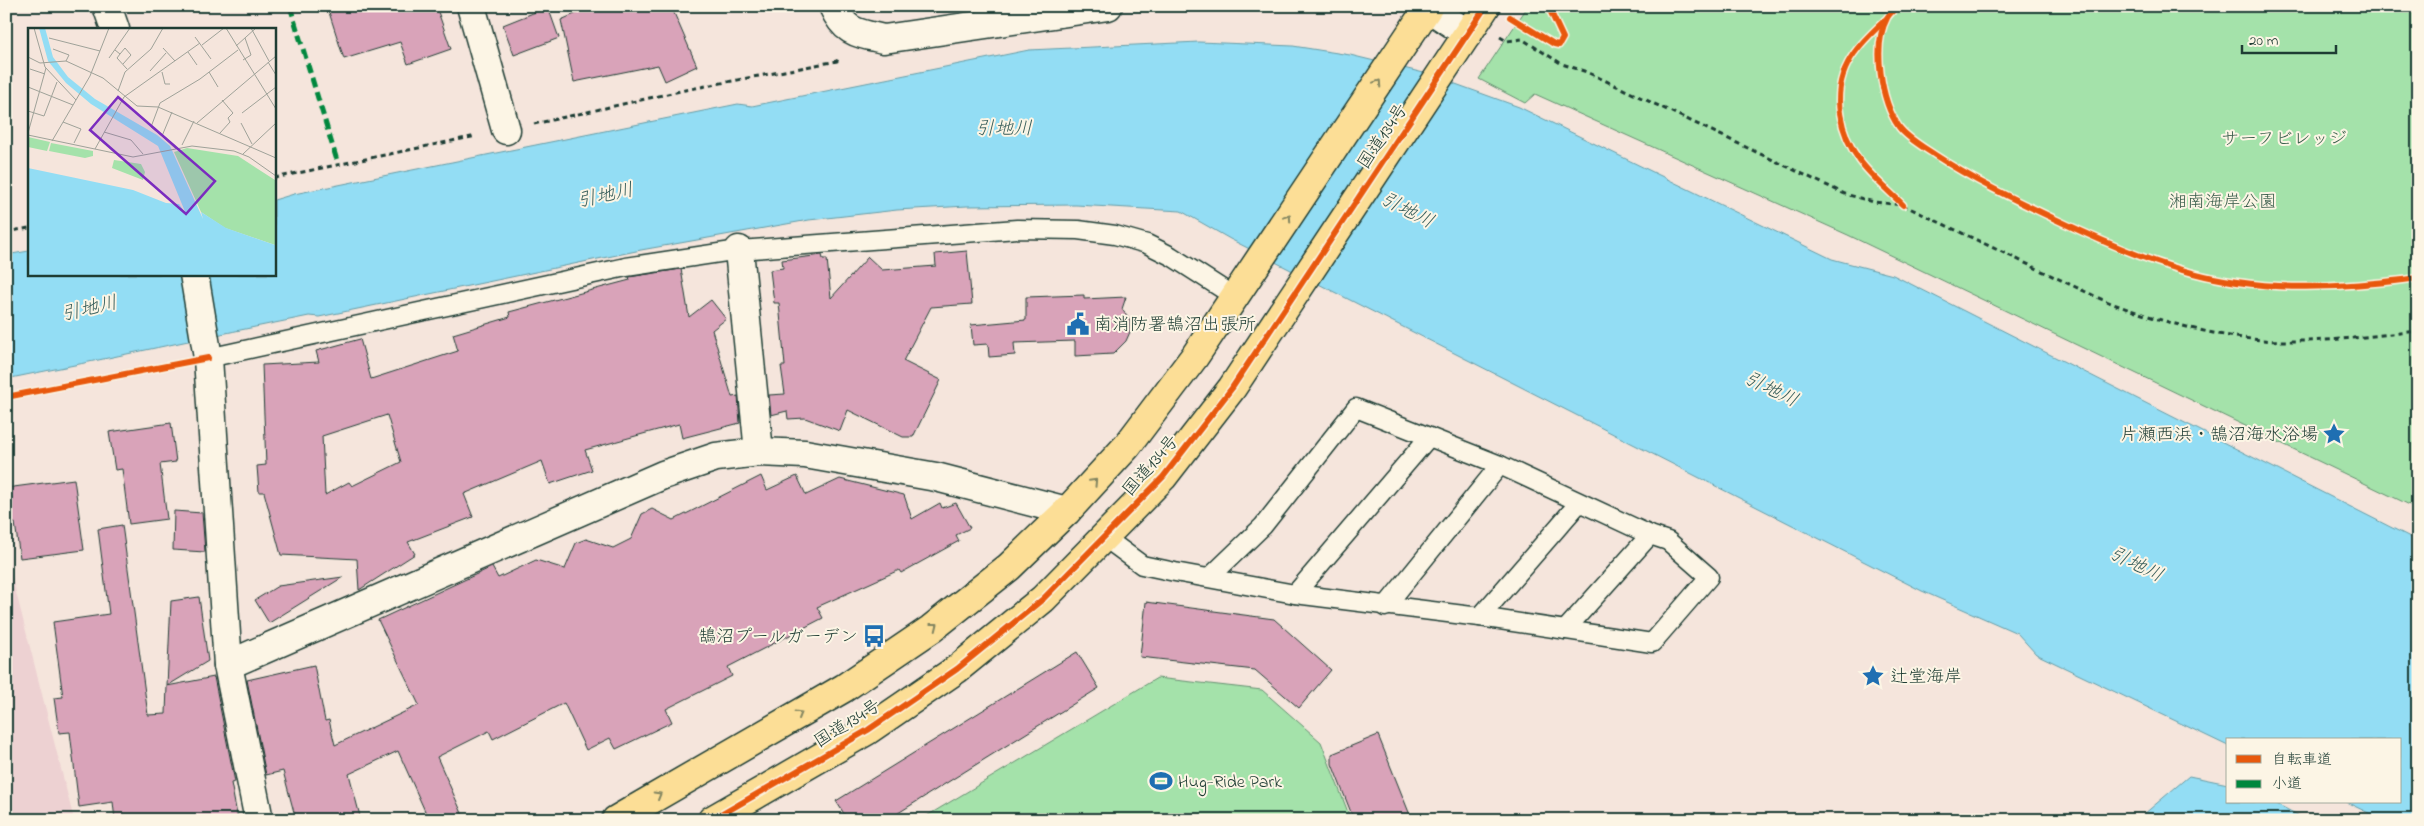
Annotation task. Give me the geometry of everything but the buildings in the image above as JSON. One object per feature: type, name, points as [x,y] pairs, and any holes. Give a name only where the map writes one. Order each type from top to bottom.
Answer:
[{"type":"highway","name":"国道134号","points":[[712,820],[868,730],[957,669],[1043,599],[1163,477],[1232,388],[1486,6]]},
{"type":"highway","name":"国道134号","points":[[616,820],[844,688],[931,629],[1009,567],[1067,510],[1128,446],[1195,356],[1428,7]]},
{"type":"street","points":[[107,6],[116,28]]},
{"type":"street","points":[[471,6],[506,130]]},
{"type":"street","points":[[833,6],[839,21],[853,32],[884,39],[1108,6]]},
{"type":"street","points":[[1428,7],[1468,34]]},
{"type":"street","points":[[739,250],[759,452]]},
{"type":"street","points":[[194,275],[207,351],[228,665],[259,820]]},
{"type":"street","points":[[228,665],[663,475],[716,457],[759,452],[805,454],[936,477],[1067,510]]},
{"type":"lane","points":[[207,351],[626,267],[739,250],[1017,229],[1078,230],[1115,235],[1147,244],[1171,256],[1235,297]]},
{"type":"lane","points":[[1104,537],[1142,565],[1295,594],[1385,607],[1480,617],[1652,643],[1709,577],[1668,541],[1578,504],[1500,465],[1356,408],[1263,526],[1210,577]]},
{"type":"lane","points":[[1295,594],[1429,437]]},
{"type":"lane","points":[[1385,607],[1500,465]]},
{"type":"lane","points":[[1480,617],[1578,504]]},
{"type":"lane","points":[[1565,630],[1650,535]]},
{"type":"path","points":[[275,178],[506,130],[685,90],[837,61],[853,32]]},
{"type":"path","points":[[1497,35],[1507,41],[1522,38],[1562,64],[1587,72],[1845,194],[1874,202],[1904,205]]},
{"type":"path","points":[[1897,199],[1904,205],[2103,300],[2175,324],[2251,339],[2342,340],[2418,331]]},
{"type":"path","points":[[6,232],[28,228]]},
{"type":"path","points":[[6,398],[207,351]]},
{"type":"shaded area","points":[[6,553],[74,820],[6,820]]},
{"type":"green space","name":"湘南海岸公園","points":[[1528,6],[2418,6],[2418,509],[1848,235],[1535,94],[1525,103],[1479,79]]},
{"type":"green space","name":"Hug-Ride Park","points":[[1157,678],[1262,690],[1321,742],[1351,820],[920,820]]},
{"type":"water","name":"引地川","points":[[1199,42],[1293,46],[1350,55],[1428,74],[1519,107],[1832,259],[1893,275],[2418,541],[2418,820],[2383,820],[2350,804],[2402,804],[2402,738],[2226,738],[2226,745],[2036,654],[2017,633],[1922,591],[1230,239],[1181,211],[1076,205],[967,206],[897,210],[809,220],[641,250],[319,317],[309,316],[6,379],[6,255],[28,251],[28,275],[275,275],[275,200],[294,194],[738,104],[752,106],[1029,50]]},
{"type":"water","points":[[2189,776],[2226,784],[2226,804],[2277,804],[2307,820],[2137,820]]},
{"type":"marked path","points":[[290,6],[338,164]]},
{"type":"cycle path","points":[[712,820],[868,730],[957,669],[1043,599],[1163,477],[1232,388],[1486,6]]},
{"type":"cycle path","points":[[1510,17],[1554,44],[1559,45],[1563,38],[1548,6]]},
{"type":"cycle path","points":[[1897,6],[1887,18],[1882,30],[1879,58],[1883,88],[1893,116],[1906,135],[1949,164],[1994,189],[2077,229],[2143,257],[2213,278],[2260,285],[2305,287],[2350,285],[2418,278]]},
{"type":"cycle path","points":[[1885,20],[1860,45],[1848,63],[1840,88],[1840,114],[1847,139],[1860,161],[1903,205]]},
{"type":"cycle path","points":[[6,397],[208,358]]},
{"type":"place","name":"南消防署鵠沼出張所","points":[[1078,324]]},
{"type":"place","name":"片瀬西浜・鵠沼海水浴場","points":[[2334,434]]},
{"type":"place","name":"鵠沼プールガーデン","points":[[874,636]]},
{"type":"place","name":"辻堂海岸","points":[[1873,676]]},
{"type":"place","name":"Hug-Ride Park","points":[[1161,781]]},
{"type":"park label","name":"サーフビレッジ","points":[[2284,138]]}]
